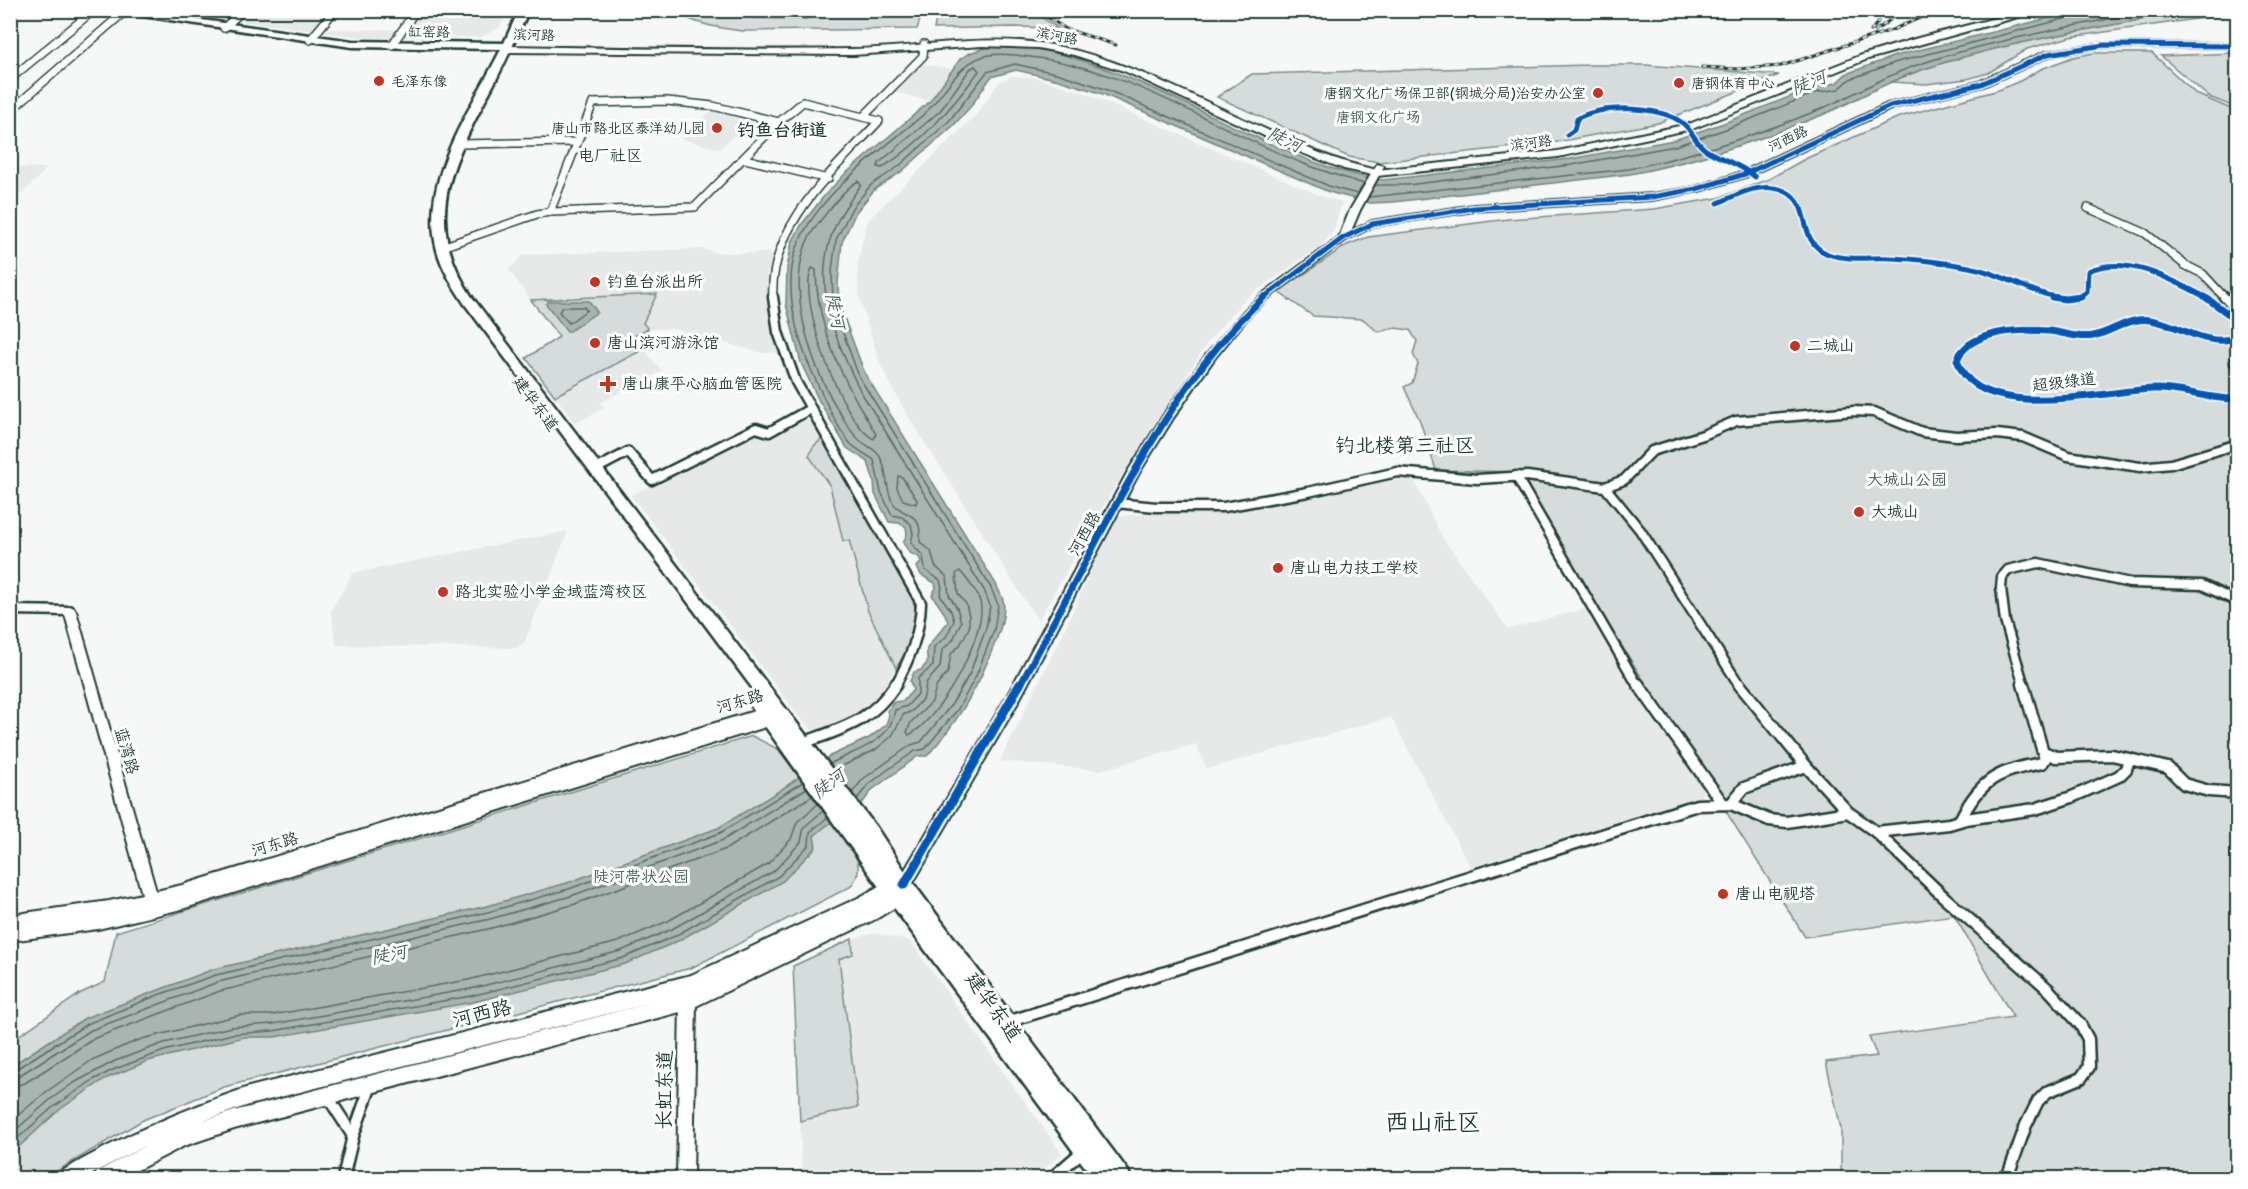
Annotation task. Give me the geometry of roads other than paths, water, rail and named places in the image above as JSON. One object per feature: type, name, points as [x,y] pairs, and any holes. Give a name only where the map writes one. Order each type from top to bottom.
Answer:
[{"type":"main road","name":"缸窑路","points":[[106,10],[352,44],[506,46]]},
{"type":"main road","name":"建华东道","points":[[518,10],[506,46],[452,145],[435,193],[431,209],[432,242],[442,274],[462,305],[770,714],[804,751],[897,890],[997,1023],[1120,1179]]},
{"type":"main road","name":"建华东道","points":[[524,10],[458,144],[445,177],[438,208],[442,247],[447,262],[468,300],[770,714]]},
{"type":"main road","name":"滨河路","points":[[1378,172],[1587,143],[1672,124],[1878,45],[2013,10]]},
{"type":"main road","name":"滨河路","points":[[506,46],[870,52],[924,46],[1027,44],[1098,59],[1127,69],[1300,149],[1347,168],[1378,172],[1558,153],[1665,133],[1692,126],[1865,57],[1921,40],[2039,10]]},
{"type":"main road","name":"河西路","points":[[104,1179],[180,1138],[234,1120],[687,1002],[870,914],[897,890]]},
{"type":"main road","name":"河西路","points":[[69,1179],[100,1158],[146,1134],[197,1113],[249,1096],[693,983],[866,902],[897,890]]},
{"type":"main road","name":"建华东道","points":[[997,1023],[1105,1179]]},
{"type":"street","points":[[10,79],[94,10]]},
{"type":"street","points":[[224,28],[243,10]]},
{"type":"street","points":[[310,40],[334,10]]},
{"type":"street","points":[[392,45],[416,10]]},
{"type":"street","points":[[10,111],[123,13]]},
{"type":"street","points":[[863,117],[923,56],[924,46]]},
{"type":"street","name":"河西路","points":[[897,890],[1012,700],[1116,504],[1170,414],[1210,357],[1247,313],[1343,238],[1372,228],[1473,213],[1636,203],[1720,188],[1747,178],[1892,110],[1983,88],[2005,80],[2033,64],[2064,54],[2120,48],[2238,47]]},
{"type":"street","points":[[550,212],[593,103],[667,101],[713,106],[779,122]]},
{"type":"street","points":[[442,247],[550,212],[695,207],[745,159],[779,122],[803,102],[879,121],[799,213],[778,252],[772,278],[776,320],[786,357],[810,409],[921,603],[922,616],[913,651],[895,685],[879,706],[860,721],[804,751]]},
{"type":"street","points":[[458,144],[577,142]]},
{"type":"street","points":[[745,159],[828,179]]},
{"type":"street","points":[[1343,238],[1359,203],[1378,172]]},
{"type":"street","points":[[2088,208],[2145,233],[2179,260],[2203,274],[2238,312]]},
{"type":"street","points":[[2238,360],[2235,363],[2238,368]]},
{"type":"street","points":[[594,470],[628,452],[652,480],[756,428],[769,432],[810,409]]},
{"type":"street","points":[[1116,504],[1156,507],[1224,507],[1308,492],[1397,472],[1477,479],[1516,476],[1605,487],[1624,480],[1652,451],[1704,435],[1736,421],[1854,411],[1874,412],[1922,432],[1956,436],[1997,434],[2023,437],[2068,456],[2140,467],[2170,464],[2238,444]]},
{"type":"street","points":[[1516,476],[1641,690],[1727,804]]},
{"type":"street","points":[[1605,487],[1640,530],[1737,681],[1806,766],[1848,812],[1876,832],[1944,897],[2071,1011],[2088,1039],[2089,1067],[2081,1078],[2048,1092],[2038,1101],[2026,1125],[2007,1179]]},
{"type":"street","points":[[1960,820],[1971,795],[1994,774],[2042,764],[2046,753],[2005,621],[2001,588],[2002,577],[2008,570],[2038,563],[2130,583],[2202,585],[2238,602]]},
{"type":"street","points":[[10,610],[70,611]]},
{"type":"street","name":"蓝湾路","points":[[70,611],[151,900]]},
{"type":"street","name":"河东路","points":[[10,922],[151,900],[182,892],[770,714]]},
{"type":"street","name":"河东路","points":[[10,934],[98,922],[182,902],[770,714]]},
{"type":"street","points":[[2046,753],[2056,758],[2097,754],[2129,759],[2168,768],[2184,784],[2209,791],[2238,793]]},
{"type":"street","points":[[1876,832],[1948,824],[1960,820],[2046,807],[2119,776],[2126,769],[2129,759]]},
{"type":"street","points":[[1727,804],[1744,788],[1806,766]]},
{"type":"street","points":[[997,1023],[1697,805],[1727,804],[1769,820],[1787,822],[1848,812]]},
{"type":"street","name":"长虹东道","points":[[685,1179],[687,1002]]},
{"type":"street","points":[[343,1179],[353,1136],[371,1085]]},
{"type":"street","points":[[328,1096],[353,1136]]},
{"type":"street","points":[[1052,1179],[1084,1150]]},
{"type":"water","points":[[755,10],[809,11],[806,19],[752,18]]},
{"type":"water","name":"陡河","points":[[2077,11],[2173,11],[2166,12],[2165,15],[2042,38],[1951,61],[1908,75],[1794,126],[1725,150],[1678,163],[1630,174],[1393,202],[1370,203],[1329,192],[1103,94],[1059,80],[1016,70],[991,77],[971,106],[953,126],[901,172],[875,189],[856,212],[842,242],[838,283],[839,304],[865,374],[996,584],[1004,603],[1000,629],[980,679],[956,719],[927,756],[918,756],[872,790],[864,801],[814,836],[816,847],[783,881],[678,941],[625,964],[473,1002],[274,1037],[244,1037],[148,1061],[105,1079],[59,1110],[11,1154],[11,1066],[85,1018],[214,969],[487,906],[567,883],[718,828],[779,791],[830,756],[869,738],[886,725],[889,715],[887,711],[894,702],[903,701],[913,690],[910,681],[914,672],[921,670],[927,663],[928,647],[948,622],[932,595],[936,588],[935,583],[921,575],[917,567],[921,562],[919,557],[910,553],[903,543],[907,534],[906,527],[899,523],[889,522],[875,494],[874,481],[868,462],[847,448],[819,401],[801,363],[786,304],[787,268],[792,242],[802,224],[824,196],[844,175],[930,101],[960,59],[988,48],[1022,47],[1061,54],[1144,84],[1312,161],[1347,173],[1383,180],[1570,159],[1674,140],[1724,123],[1814,87],[1836,83],[1846,74],[1895,56]]},
{"type":"water","points":[[548,301],[589,301],[597,312],[567,331],[546,304]]},
{"type":"railway","points":[[1036,10],[1066,29],[1116,45]]},
{"type":"railway","points":[[1871,31],[1878,22],[1877,10]]},
{"type":"railway","points":[[1875,31],[1890,20],[1896,10]]},
{"type":"railway","points":[[1702,67],[1738,69],[1781,66],[1892,30],[1938,10]]},
{"type":"place","name":"毛泽东像","points":[[379,81]]},
{"type":"place","name":"唐钢体育中心","points":[[1679,83]]},
{"type":"place","name":"唐钢文化广场保卫部(钢城分局)治安办公室","points":[[1598,93]]},
{"type":"place","name":"唐山市路北区泰洋幼儿园","points":[[717,128]]},
{"type":"place","name":"钓鱼台派出所","points":[[595,282]]},
{"type":"place","name":"唐山滨河游泳馆","points":[[595,343]]},
{"type":"place","name":"二城山","points":[[1795,346]]},
{"type":"place","name":"唐山康平心脑血管医院","points":[[608,384]]},
{"type":"place","name":"大城山","points":[[1859,512]]},
{"type":"place","name":"唐山电力技工学校","points":[[1278,568]]},
{"type":"place","name":"路北实验小学金域蓝湾校区","points":[[443,592]]},
{"type":"place","name":"唐山电视塔","points":[[1723,894]]},
{"type":"district","name":"钓鱼台街道","points":[[782,130]]},
{"type":"district","name":"电厂社区","points":[[610,156]]},
{"type":"district","name":"钓北楼第三社区","points":[[1405,446]]},
{"type":"district","name":"西山社区","points":[[1433,1122]]},
{"type":"park label","name":"唐钢文化广场","points":[[1378,117]]},
{"type":"park label","name":"大城山公园","points":[[1907,480]]},
{"type":"park label","name":"陡河带状公园","points":[[641,877]]}]
